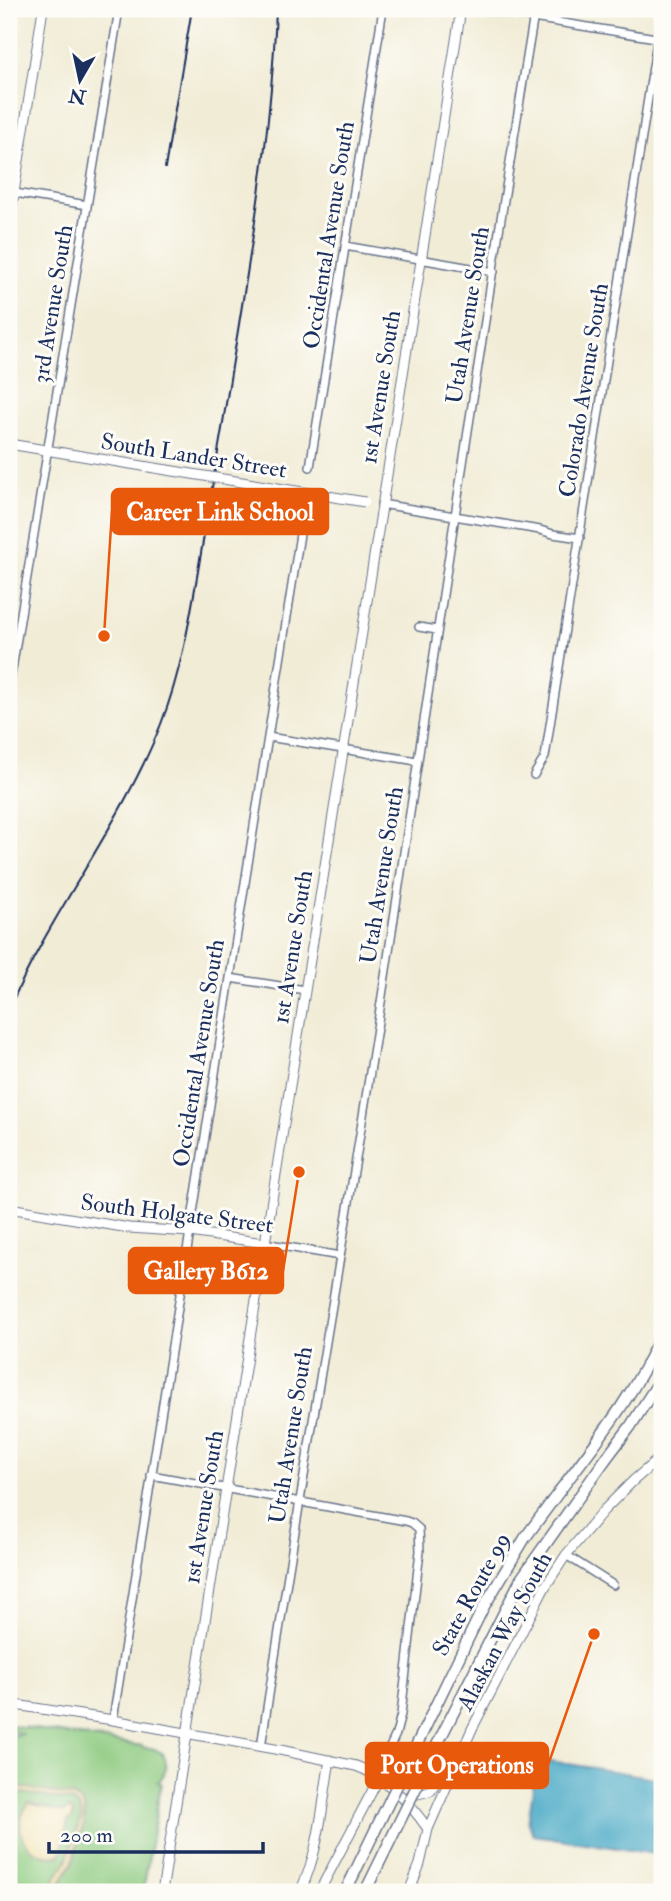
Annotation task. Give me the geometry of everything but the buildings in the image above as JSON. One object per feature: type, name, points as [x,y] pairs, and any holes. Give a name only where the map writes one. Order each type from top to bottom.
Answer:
[{"type":"highway","name":"State Route 99","points":[[346,1889],[483,1608],[526,1538],[617,1413],[662,1332]]},
{"type":"highway","name":"State Route 99","points":[[365,1892],[521,1579],[630,1427],[662,1377]]},
{"type":"main road","points":[[9,224],[11,192],[43,9]]},
{"type":"main road","name":"1st Avenue South","points":[[162,1892],[461,9]]},
{"type":"main road","name":"South Lander Street","points":[[9,444],[381,504]]},
{"type":"main road","name":"South Holgate Street","points":[[9,1208],[129,1228],[190,1232],[264,1243]]},
{"type":"main road","name":"Alaskan Way South","points":[[409,1892],[421,1864],[428,1829],[472,1729],[534,1606],[566,1555],[604,1510],[662,1456]]},
{"type":"main road","points":[[9,1704],[113,1720],[366,1769],[404,1800],[428,1829]]},
{"type":"main road","points":[[404,1800],[430,1791],[472,1729]]},
{"type":"main road","points":[[300,1892],[310,1872],[316,1848],[330,1760]]},
{"type":"main road","points":[[318,1892],[379,1778]]},
{"type":"street","name":"3rd Avenue South","points":[[9,688],[119,9]]},
{"type":"street","name":"Occidental Avenue South","points":[[310,467],[383,9]]},
{"type":"street","points":[[477,9],[660,39]]},
{"type":"street","name":"Utah Avenue South","points":[[261,1747],[383,990],[535,9]]},
{"type":"street","name":"Colorado Avenue South","points":[[534,775],[545,757],[660,39],[662,9]]},
{"type":"street","points":[[11,192],[87,205]]},
{"type":"street","points":[[345,246],[494,272]]},
{"type":"street","name":"South Lander Street","points":[[381,504],[580,538]]},
{"type":"street","name":"Occidental Avenue South","points":[[113,1720],[303,515]]},
{"type":"street","points":[[419,627],[437,630]]},
{"type":"street","points":[[268,737],[417,761]]},
{"type":"street","points":[[230,978],[305,990]]},
{"type":"street","name":"South Holgate Street","points":[[264,1243],[340,1256]]},
{"type":"street","points":[[151,1475],[406,1521],[417,1527],[420,1551],[401,1714],[379,1778]]},
{"type":"street","points":[[566,1555],[612,1585]]},
{"type":"green space","points":[[9,1725],[142,1746],[162,1754],[166,1770],[158,1782],[161,1783],[143,1892],[9,1892],[9,1736],[24,1734],[9,1731]]},
{"type":"sand","points":[[26,1788],[74,1797],[85,1809],[72,1864],[54,1892],[46,1892],[67,1861],[81,1812],[78,1805],[71,1801],[24,1793],[9,1795],[9,1789]]},
{"type":"sand","points":[[29,1803],[63,1812],[68,1809],[73,1811],[73,1818],[68,1821],[61,1855],[39,1853],[25,1841],[20,1823]]},
{"type":"water","points":[[544,1760],[662,1779],[662,1855],[534,1835],[528,1823],[536,1768],[542,1769]]},
{"type":"railway","points":[[165,168],[192,9]]},
{"type":"railway","points":[[9,1009],[45,937],[145,761],[168,705],[179,666],[196,585],[263,167],[276,9]]},
{"type":"place","name":"Career Link School","points":[[104,636]]},
{"type":"place","name":"Gallery B612","points":[[299,1172]]},
{"type":"place","name":"Port Operations","points":[[594,1634]]}]
